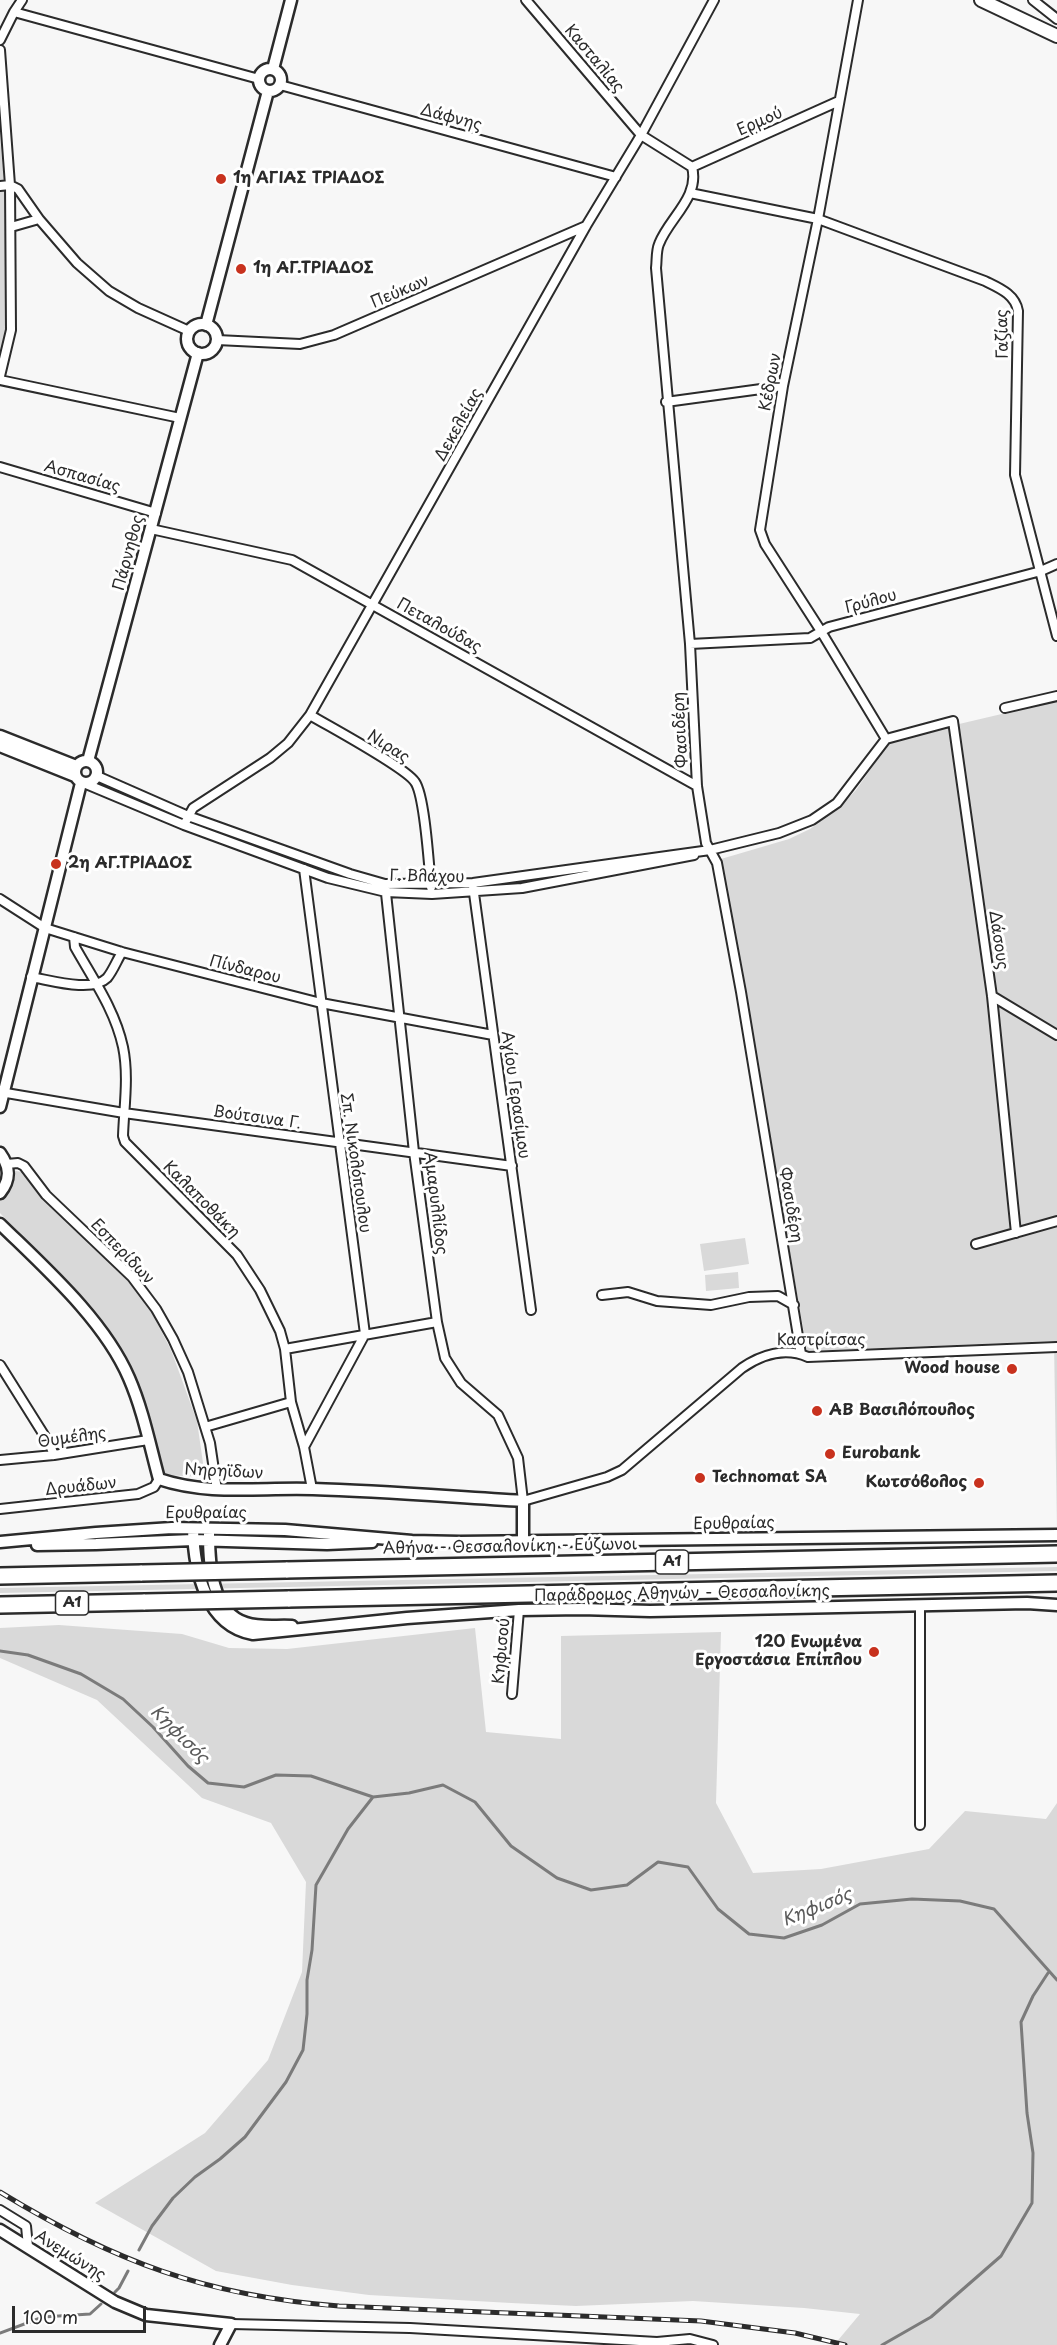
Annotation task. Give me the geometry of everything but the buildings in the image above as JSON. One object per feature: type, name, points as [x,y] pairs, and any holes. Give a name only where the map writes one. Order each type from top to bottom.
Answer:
[{"type":"highway","name":"Αθήνα - Θεσσαλονίκη - Εύζωνοι","points":[[0,1576],[1057,1554]]},
{"type":"highway","name":"Α1","points":[[0,1605],[1052,1584]]},
{"type":"main road","points":[[981,0],[1057,36]]},
{"type":"street","points":[[0,40],[22,0]]},
{"type":"street","points":[[273,69],[291,0]]},
{"type":"street","name":"Κασταλίας","points":[[526,0],[641,135]]},
{"type":"street","name":"Δεκελείας","points":[[184,825],[196,806],[270,758],[288,743],[310,715],[586,226],[641,135],[714,0]]},
{"type":"street","name":"Κέδρων","points":[[858,0],[818,219],[783,386],[761,521],[761,534],[886,739]]},
{"type":"street","points":[[1033,0],[1057,19]]},
{"type":"street","points":[[14,12],[259,79]]},
{"type":"street","points":[[0,50],[11,227],[11,330],[0,378],[180,418]]},
{"type":"street","points":[[273,69],[280,75],[279,85],[275,90],[268,91],[262,87],[259,79],[262,72],[273,69]]},
{"type":"street","name":"Δάφνης","points":[[279,85],[616,177]]},
{"type":"street","points":[[206,325],[268,91]]},
{"type":"street","name":"Ερμού","points":[[692,167],[839,101]]},
{"type":"street","points":[[641,135],[692,167]]},
{"type":"street","name":"Φασιδέρη","points":[[692,167],[695,181],[659,244],[656,268],[666,402],[690,644],[697,786],[706,843],[717,863],[741,992],[801,1354]]},
{"type":"street","points":[[0,186],[10,185],[18,189],[39,219],[77,263],[109,291],[138,309],[189,331]]},
{"type":"street","name":"Γαζίας","points":[[690,193],[818,219],[985,281],[1001,289],[1017,304],[1015,475],[1057,636]]},
{"type":"street","points":[[11,227],[39,219]]},
{"type":"street","name":"Πεύκων","points":[[217,340],[300,344],[334,335],[586,226]]},
{"type":"street","points":[[196,325],[206,325],[215,331],[217,340],[210,351],[198,353],[188,344],[189,331],[196,325]]},
{"type":"street","name":"Πάρνηθος","points":[[88,761],[198,353]]},
{"type":"street","points":[[666,402],[783,386]]},
{"type":"street","name":"Ασπασίας","points":[[0,467],[156,513]]},
{"type":"street","name":"Πεταλούδας","points":[[152,529],[292,560],[697,786]]},
{"type":"street","name":"Γρύλου","points":[[690,644],[813,637],[829,627],[1041,571],[1057,564]]},
{"type":"street","points":[[1005,708],[1057,696]]},
{"type":"street","name":"Νιρας","points":[[310,715],[400,770],[415,782],[421,798],[432,894]]},
{"type":"street","name":"Δάσους","points":[[886,739],[953,721],[992,996],[1017,1233]]},
{"type":"street","points":[[0,736],[80,777]]},
{"type":"street","name":"Γ. Βλάχου","points":[[97,776],[188,816],[386,888],[431,884],[522,888],[685,858],[779,834],[827,812],[837,803],[886,739]]},
{"type":"street","points":[[0,746],[80,777],[92,782],[97,776],[96,767],[88,761],[81,762],[80,777],[45,928],[0,1107]]},
{"type":"street","name":"Γ. Βλάχου","points":[[80,777],[184,825],[328,878],[432,894],[473,887]]},
{"type":"street","name":"Σπ. Νικολόπουλου","points":[[304,869],[364,1334]]},
{"type":"street","name":"Αγίου Γερασίμου","points":[[473,887],[531,1310]]},
{"type":"street","name":"Αμαρυλλίδος","points":[[386,888],[414,1152],[437,1322],[446,1358],[461,1383],[498,1415],[518,1458],[523,1501]]},
{"type":"street","name":"Πίνδαρου","points":[[0,899],[45,928],[122,952],[321,1003],[494,1035]]},
{"type":"street","name":"Καλαποθάκη","points":[[74,937],[75,946],[113,1016],[123,1047],[126,1090],[125,1142],[237,1255],[268,1306],[280,1331],[285,1350],[291,1402],[304,1447],[312,1489]]},
{"type":"street","points":[[31,977],[80,985],[97,984],[108,976],[122,952]]},
{"type":"street","points":[[992,996],[1057,1035]]},
{"type":"street","name":"Βούτσινα Γ.","points":[[2,1092],[124,1113],[512,1166]]},
{"type":"street","points":[[0,1153],[7,1164],[8,1178],[0,1193]]},
{"type":"street","name":"Εσπερίδων","points":[[7,1164],[18,1163],[24,1166],[46,1195],[137,1284],[159,1315],[180,1354],[205,1427],[217,1490]]},
{"type":"street","points":[[976,1244],[1057,1221]]},
{"type":"street","points":[[0,1224],[85,1311],[103,1334],[129,1379],[159,1479]]},
{"type":"street","points":[[602,1295],[628,1292],[657,1301],[711,1305],[749,1297],[778,1296],[794,1305]]},
{"type":"street","points":[[285,1350],[437,1322]]},
{"type":"street","points":[[304,1447],[364,1334]]},
{"type":"street","name":"Καστρίτσας","points":[[523,1501],[614,1474],[675,1427],[753,1361],[775,1353],[801,1354],[808,1357],[1057,1347]]},
{"type":"street","points":[[0,1365],[49,1443],[54,1455]]},
{"type":"street","points":[[205,1427],[291,1402]]},
{"type":"street","name":"Θυμέλης","points":[[0,1460],[54,1455],[148,1440]]},
{"type":"street","name":"Νηρηϊδων","points":[[159,1479],[183,1486],[217,1490],[312,1489],[523,1501]]},
{"type":"street","name":"Δρυάδων","points":[[0,1509],[138,1494],[154,1487],[159,1479]]},
{"type":"street","points":[[523,1501],[523,1542]]},
{"type":"street","name":"Ερυθραίας","points":[[0,1544],[96,1544],[193,1534],[208,1529],[306,1531],[412,1541]]},
{"type":"street","name":"Παράδρομος Αθηνών - Θεσσαλονίκης","points":[[208,1529],[212,1576],[224,1605],[235,1617],[254,1625],[307,1627]]},
{"type":"street","name":"Ερυθραίας","points":[[193,1534],[209,1540],[327,1544],[412,1541],[523,1542],[1057,1535]]},
{"type":"street","name":"Παράδρομος Αθηνών - Θεσσαλονίκης","points":[[193,1534],[205,1593],[214,1610],[230,1626],[254,1634],[276,1633],[307,1627],[519,1610],[650,1611],[920,1605],[1057,1605]]},
{"type":"street","points":[[920,1605],[920,1826]]},
{"type":"street","name":"Κηφισού","points":[[512,1694],[519,1610]]},
{"type":"street","points":[[0,2210],[26,2226],[28,2247]]},
{"type":"street","name":"Ανεμώνης","points":[[0,2230],[115,2301],[146,2315],[231,2324]]},
{"type":"street","points":[[220,2345],[231,2324],[534,2333],[628,2343],[690,2339],[713,2345]]},
{"type":"shaded area","points":[[0,136],[6,205],[8,330],[0,360]]},
{"type":"shaded area","points":[[1057,701],[1057,1530],[1054,1341],[807,1351],[721,859],[789,839],[810,829],[844,803],[856,790],[891,740]]},
{"type":"shaded area","points":[[11,1170],[22,1172],[36,1191],[111,1262],[147,1303],[171,1350],[197,1421],[205,1477],[163,1475],[143,1403],[92,1312],[0,1213],[0,1198],[5,1197],[10,1188]]},
{"type":"shaded area","points":[[745,1238],[749,1264],[704,1271],[700,1244]]},
{"type":"shaded area","points":[[738,1272],[739,1288],[706,1291],[705,1275]]},
{"type":"shaded area","points":[[1057,1567],[1057,1571],[0,1593],[0,1588]]},
{"type":"shaded area","points":[[59,1625],[182,1634],[229,1648],[287,1649],[475,1628],[486,1732],[561,1739],[561,1636],[721,1632],[716,1803],[753,1873],[821,1869],[929,1849],[965,1811],[1046,1819],[1057,1803],[1057,2345],[834,2345],[860,2314],[693,2301],[576,2306],[511,2303],[369,2295],[292,2285],[216,2271],[95,2203],[205,2133],[268,2060],[302,1972],[306,1882],[271,1823],[202,1798],[97,1700],[0,1658],[0,1628]]},
{"type":"waterway","name":"Κηφισός","points":[[0,1651],[28,1655],[81,1674],[123,1699],[153,1727],[188,1766],[208,1783],[244,1787],[276,1775],[311,1776],[373,1797],[409,1793],[443,1785],[475,1802],[511,1846],[557,1878],[591,1890],[627,1885],[658,1862],[688,1867],[718,1909],[749,1934],[784,1938],[822,1925],[860,1904],[912,1899],[960,1901],[994,1909],[1057,1980]]},
{"type":"waterway","points":[[139,2250],[152,2226],[173,2198],[195,2177],[245,2137],[286,2082],[303,2050],[316,1885],[348,1829],[373,1797]]},
{"type":"waterway","points":[[882,2345],[931,2317],[1001,2256],[1032,2203],[1033,2153],[1027,2113],[1021,2022],[1033,1996],[1048,1973]]},
{"type":"waterway","points":[[115,2292],[128,2271]]},
{"type":"waterway","points":[[0,2333],[43,2317],[90,2314],[101,2304]]},
{"type":"railway","points":[[0,2192],[82,2238],[122,2256],[203,2284],[246,2294],[339,2306],[701,2321],[795,2333],[845,2345]]},
{"type":"place","name":"1η ΑΓΙΑΣ ΤΡΙΑΔΟΣ","points":[[221,179]]},
{"type":"place","name":"1η ΑΓ.ΤΡΙΑΔΟΣ","points":[[241,269]]},
{"type":"place","name":"2η ΑΓ.ΤΡΙΑΔΟΣ","points":[[56,864]]},
{"type":"place","name":"Wood house","points":[[1012,1369]]},
{"type":"place","name":"ΑΒ Βασιλόπουλος","points":[[817,1411]]},
{"type":"place","name":"Eurobank","points":[[830,1454]]},
{"type":"place","name":"Technomat SA","points":[[700,1478]]},
{"type":"place","name":"Κωτσόβολος","points":[[979,1483]]},
{"type":"place","name":"120 Ενωμένα Εργοστάσια Επίπλου","points":[[874,1652]]}]
